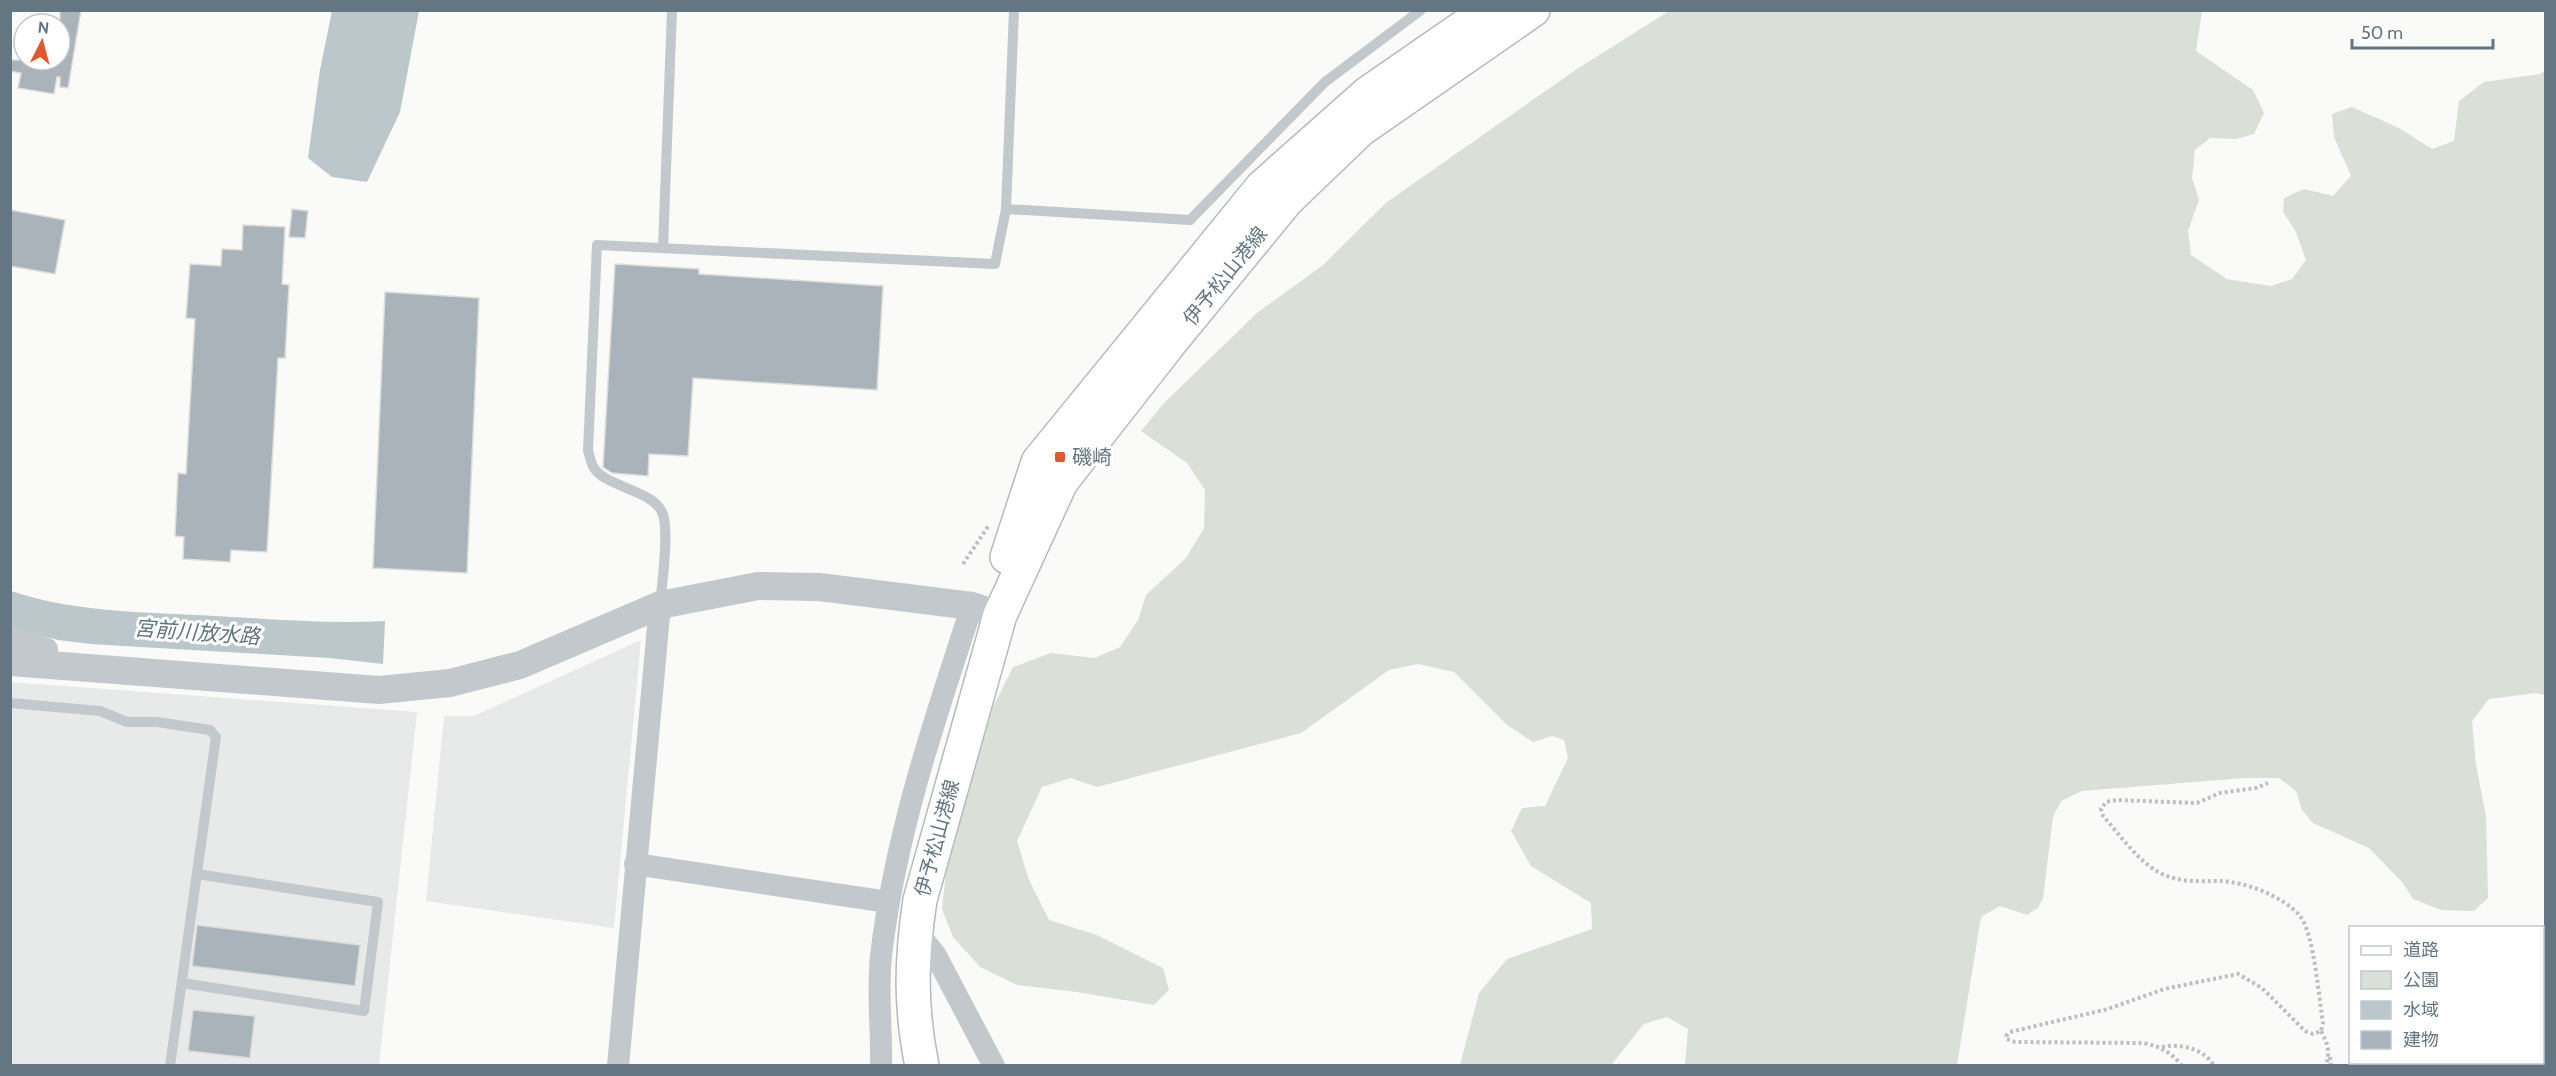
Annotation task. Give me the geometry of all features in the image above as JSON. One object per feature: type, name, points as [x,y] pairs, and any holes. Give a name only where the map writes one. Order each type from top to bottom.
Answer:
[{"type":"main road","name":"伊予松山港線","points":[[922,1065],[915,1032],[912,994],[914,938],[920,900],[986,610],[998,585],[1038,462],[1262,187],[1368,93],[1488,10]]},
{"type":"main road","name":"伊予松山港線","points":[[986,610],[1061,482],[1173,339],[1287,200],[1360,130],[1533,10]]},
{"type":"street","points":[[10,662],[379,690],[438,685],[520,665],[660,604],[758,586],[819,587],[986,610],[922,759],[888,902],[881,959],[881,1065]]},
{"type":"street","points":[[618,1065],[660,604]]},
{"type":"street","points":[[10,637],[47,649],[45,664]]},
{"type":"street","points":[[635,864],[888,902]]},
{"type":"street","points":[[914,938],[927,944],[935,954],[994,1065]]},
{"type":"lane","points":[[663,248],[672,10]]},
{"type":"lane","points":[[660,604],[665,528],[663,513],[655,502],[594,469],[588,450],[597,245],[995,264],[1006,209],[1014,10]]},
{"type":"lane","points":[[1006,209],[1190,220],[1325,82],[1421,10]]},
{"type":"lane","points":[[10,703],[100,711],[127,722],[157,722],[210,730],[216,737],[170,1065]]},
{"type":"lane","points":[[182,983],[364,1011],[378,902],[197,874]]},
{"type":"path","points":[[2214,1065],[2211,1060],[2199,1052],[2173,1045],[2162,1047],[2144,1043],[2016,1042],[2007,1039],[2006,1036],[2010,1032],[2108,1009],[2164,989],[2238,974],[2262,988],[2305,1030],[2313,1034],[2320,1031],[2324,1023],[2307,931],[2300,916],[2283,902],[2245,885],[2223,881],[2181,881],[2146,865],[2103,816],[2101,809],[2106,802],[2116,800],[2197,803],[2220,793],[2256,788],[2268,783]]},
{"type":"path","points":[[2320,1031],[2327,1042],[2331,1065]]},
{"type":"path","points":[[2162,1047],[2182,1065]]},
{"type":"path","points":[[2326,1065],[2329,1053]]},
{"type":"shaded area","points":[[641,640],[614,928],[426,901],[444,716],[474,716]]},
{"type":"shaded area","points":[[10,682],[417,712],[379,1065],[11,1065]]},
{"type":"green space","points":[[1669,11],[2202,11],[2196,51],[2253,90],[2264,113],[2254,134],[2236,139],[2210,138],[2195,150],[2192,178],[2199,200],[2188,231],[2191,255],[2227,279],[2271,286],[2292,279],[2306,260],[2296,232],[2283,212],[2284,198],[2304,189],[2333,196],[2351,176],[2334,137],[2332,114],[2352,107],[2399,128],[2432,149],[2454,141],[2459,101],[2484,82],[2540,74],[2545,71],[2545,695],[2536,693],[2489,699],[2472,721],[2476,765],[2486,816],[2488,898],[2474,911],[2441,910],[2413,899],[2403,883],[2369,848],[2313,823],[2302,810],[2296,791],[2279,778],[2244,778],[2082,791],[2061,801],[2053,817],[2043,898],[2038,908],[2027,915],[2000,906],[1981,917],[1957,1065],[1685,1065],[1688,1029],[1667,1017],[1644,1024],[1611,1065],[1460,1065],[1479,993],[1507,959],[1592,929],[1591,903],[1531,866],[1511,831],[1522,808],[1545,806],[1568,758],[1564,740],[1552,736],[1533,742],[1507,725],[1454,672],[1418,664],[1389,670],[1301,733],[1097,787],[1071,778],[1042,787],[1017,841],[1029,880],[1049,920],[1097,935],[1163,968],[1169,990],[1154,1005],[1017,985],[980,967],[953,937],[942,909],[947,863],[993,707],[1013,667],[1051,653],[1095,658],[1120,647],[1138,620],[1146,595],[1186,558],[1204,528],[1205,490],[1187,463],[1141,431],[1164,403],[1257,313],[1323,265],[1387,202],[1577,69]]},
{"type":"water","points":[[332,11],[419,11],[400,112],[367,182],[332,177],[308,158],[320,70]]},
{"type":"water","name":"宮前川放水路","points":[[11,591],[86,608],[300,621],[385,621],[383,664],[329,658],[90,644],[58,640],[11,628]]},
{"type":"building","points":[[60,10],[81,10],[72,64],[72,12],[60,12]]},
{"type":"building","points":[[16,72],[71,72],[68,88],[60,87],[60,77],[57,77],[54,94],[18,88],[21,73]]},
{"type":"building","points":[[292,209],[308,211],[305,238],[289,237]]},
{"type":"building","points":[[10,210],[65,220],[55,274],[10,266]]},
{"type":"building","points":[[243,225],[285,227],[282,284],[289,285],[285,358],[278,358],[267,552],[231,550],[230,562],[183,559],[184,537],[175,536],[178,473],[186,474],[195,319],[186,318],[190,264],[221,266],[222,249],[242,250]]},
{"type":"building","points":[[615,264],[699,269],[699,274],[883,286],[877,390],[693,378],[688,456],[649,454],[648,476],[612,473],[603,467]]},
{"type":"building","points":[[385,292],[479,298],[467,573],[373,568]]},
{"type":"building","points":[[197,925],[360,945],[355,986],[192,966]]},
{"type":"building","points":[[193,1010],[255,1016],[250,1058],[188,1051]]},
{"type":"place","name":"磯崎","points":[[1060,457]]}]
